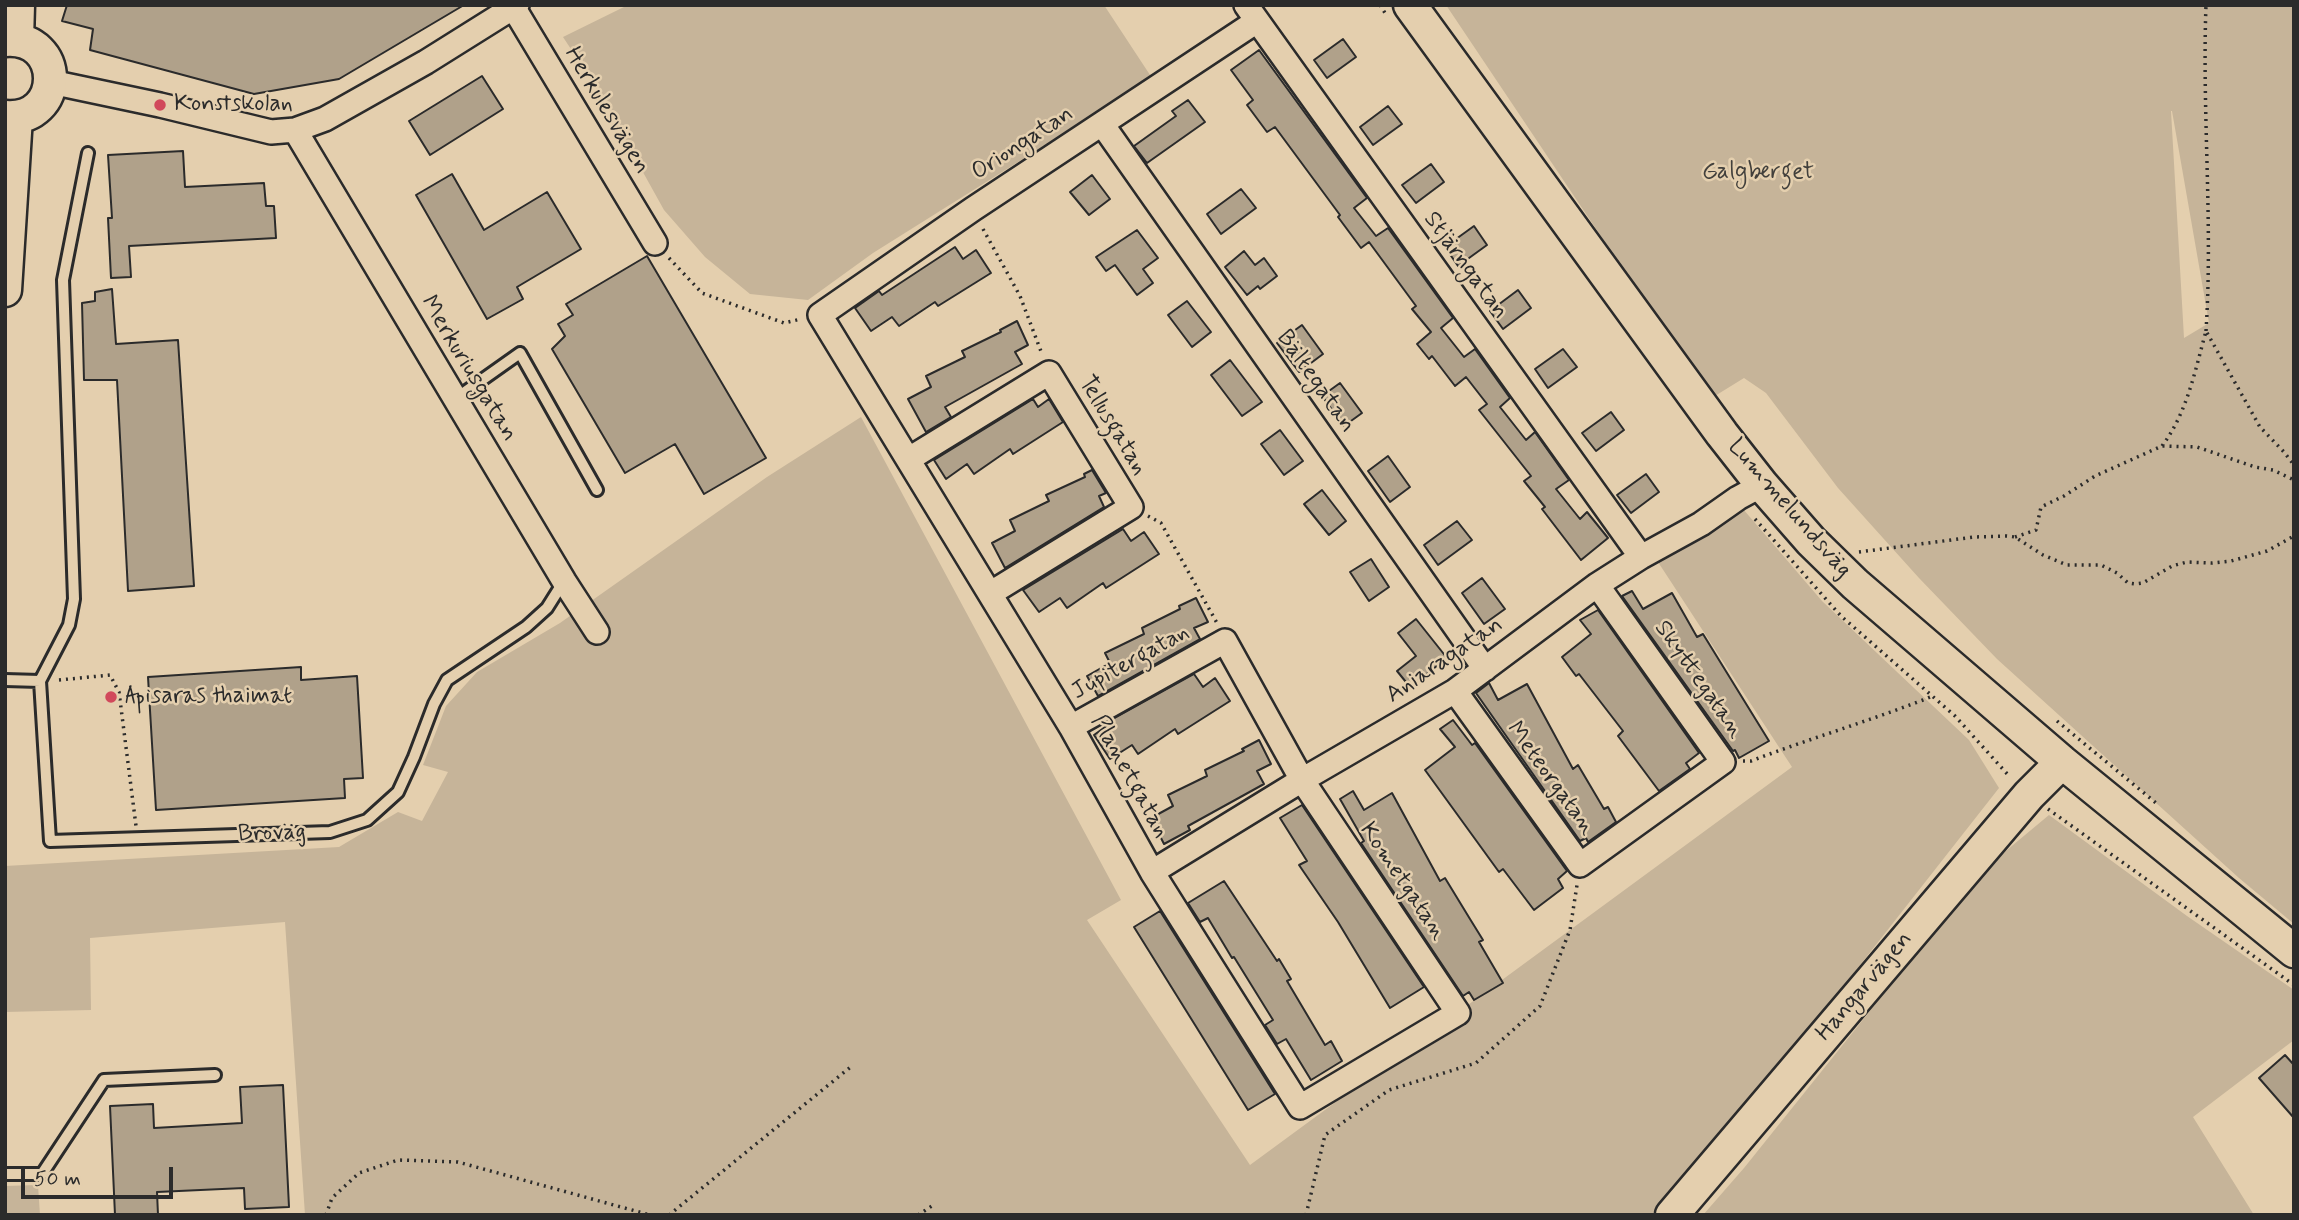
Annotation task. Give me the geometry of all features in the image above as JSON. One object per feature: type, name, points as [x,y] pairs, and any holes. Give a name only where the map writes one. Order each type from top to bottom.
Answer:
[{"type":"main road","points":[[5,289],[11,117],[29,114],[39,106],[47,95],[51,82],[48,65],[42,55],[34,47],[11,40],[18,5]]},
{"type":"main road","name":"Lummelundsväg","points":[[1410,5],[1649,334],[1762,485],[1811,541],[2062,762],[2294,951]]},
{"type":"main road","name":"Hangarvägen","points":[[1672,1215],[2028,795],[2062,762]]},
{"type":"street","points":[[51,82],[271,132],[295,130],[325,120],[426,62],[514,6]]},
{"type":"street","name":"Herkulesvägen","points":[[514,6],[655,243]]},
{"type":"street","name":"Oriongatan","points":[[820,315],[1101,124],[1252,13]]},
{"type":"street","name":"Stjärngatan","points":[[1252,13],[1641,557]]},
{"type":"street","name":"Bältegatan","points":[[1101,124],[1485,669]]},
{"type":"street","name":"Merkuriusgatan","points":[[295,130],[597,632]]},
{"type":"street","name":"Planetgatan","points":[[820,315],[1072,727],[1152,872],[1300,1107],[1458,1013]]},
{"type":"street","name":"Tellusgatan","points":[[909,459],[1049,373],[1131,507],[991,593]]},
{"type":"street","name":"Aniaragatan","points":[[1152,872],[1302,779],[1455,691],[1597,585],[1762,485]]},
{"type":"street","name":"Skyttegatan","points":[[1597,585],[1723,762],[1645,818]]},
{"type":"street","name":"Jupitergatan","points":[[1072,727],[1225,641],[1302,779]]},
{"type":"street","name":"Meteorgatan","points":[[1455,691],[1580,865],[1645,818]]},
{"type":"street","name":"Kometgatan","points":[[1302,779],[1458,1013]]},
{"type":"lane","points":[[5,680],[40,681],[69,625],[74,599],[64,280],[88,153]]},
{"type":"lane","points":[[456,399],[520,353],[597,490]]},
{"type":"lane","name":"Broväg","points":[[40,681],[50,841],[330,832],[367,820],[398,792],[434,704],[447,680],[526,627],[547,608],[564,581]]},
{"type":"lane","points":[[5,1174],[42,1174],[104,1080],[215,1074]]},
{"type":"path","points":[[2162,446],[2178,424],[2199,363],[2206,331],[2210,267],[2205,118],[2206,5]]},
{"type":"path","points":[[973,209],[1020,296],[1049,373]]},
{"type":"path","points":[[655,243],[702,293],[784,323],[820,315]]},
{"type":"path","points":[[2206,331],[2260,427],[2294,465]]},
{"type":"path","points":[[1840,569],[1860,552],[1974,537],[2015,537],[2036,530],[2041,508],[2095,476],[2162,446],[2197,447],[2255,467],[2273,470],[2294,480]]},
{"type":"path","points":[[1131,507],[1161,523],[1210,607],[1225,641]]},
{"type":"path","points":[[2015,537],[2043,555],[2067,565],[2101,565],[2128,583],[2135,584],[2143,583],[2172,566],[2187,562],[2231,561],[2267,551],[2294,536]]},
{"type":"path","points":[[40,681],[110,675],[119,692],[137,838]]},
{"type":"path","points":[[1723,762],[1751,761],[1813,737],[1884,716],[1933,696]]},
{"type":"path","points":[[1306,1215],[1325,1135],[1389,1090],[1476,1063],[1540,1006],[1570,930],[1580,865]]},
{"type":"path","points":[[669,1215],[853,1065]]},
{"type":"path","points":[[326,1215],[332,1198],[359,1173],[398,1160],[458,1162],[650,1215]]},
{"type":"path","points":[[918,1215],[935,1204]]},
{"type":"green space","points":[[628,5],[1104,5],[1152,78],[873,253],[808,300],[750,294],[705,257],[664,210],[594,84],[563,37]]},
{"type":"green space","name":"Galgberget","points":[[1446,5],[2294,5],[2294,924],[2239,878],[1997,659],[1838,488],[1766,393],[1744,378],[1710,399]],"holes":[[[2171,111],[2172,111],[2209,323],[2184,338]]]},
{"type":"green space","points":[[861,417],[1121,900],[1087,920],[1250,1165],[1792,767],[1658,562],[1743,509],[1822,601],[1969,740],[1999,788],[1780,1067],[1651,1215],[305,1215],[285,922],[90,938],[91,1010],[5,1012],[5,866],[339,847],[398,812],[422,821],[448,772],[423,765],[446,706],[477,672],[560,623],[767,477]]},
{"type":"green space","points":[[2049,815],[2294,990],[2294,1040],[2193,1117],[2254,1215],[1703,1215],[1744,1168],[1983,870]]},
{"type":"green space","points":[[38,1185],[40,1215],[5,1215],[5,1186]]},
{"type":"building","points":[[67,5],[464,5],[339,79],[254,94],[90,50],[93,29],[62,21]]},
{"type":"building","points":[[1343,39],[1356,57],[1327,78],[1314,60]]},
{"type":"building","points":[[1259,50],[1367,198],[1354,208],[1376,236],[1388,228],[1453,318],[1441,328],[1464,357],[1475,349],[1510,398],[1500,407],[1526,440],[1535,432],[1569,480],[1556,489],[1580,519],[1587,512],[1608,538],[1581,560],[1524,481],[1531,476],[1479,410],[1487,404],[1466,377],[1455,386],[1432,356],[1429,359],[1417,344],[1431,332],[1412,309],[1416,306],[1369,242],[1361,248],[1275,127],[1267,132],[1247,105],[1253,100],[1231,70]]},
{"type":"building","points":[[482,76],[503,109],[430,155],[409,121]]},
{"type":"building","points":[[1188,100],[1205,122],[1147,163],[1134,146],[1176,116],[1172,111]]},
{"type":"building","points":[[1388,106],[1402,124],[1373,145],[1360,127]]},
{"type":"building","points":[[183,151],[185,187],[264,183],[266,206],[274,206],[276,238],[129,246],[131,277],[111,278],[108,218],[112,218],[108,155]]},
{"type":"building","points":[[1431,164],[1444,182],[1416,203],[1402,185]]},
{"type":"building","points":[[452,174],[484,230],[547,192],[581,249],[517,287],[523,299],[487,319],[416,195]]},
{"type":"building","points":[[1092,175],[1110,199],[1089,215],[1070,192]]},
{"type":"building","points":[[1241,189],[1256,208],[1221,234],[1207,214]]},
{"type":"building","points":[[1474,226],[1487,245],[1458,266],[1445,247]]},
{"type":"building","points":[[1137,230],[1158,258],[1143,269],[1153,283],[1137,295],[1115,265],[1106,271],[1096,257]]},
{"type":"building","points":[[955,247],[963,259],[976,250],[991,273],[938,306],[935,302],[899,326],[892,317],[871,331],[855,308],[879,291],[882,295]]},
{"type":"building","points":[[1244,251],[1255,265],[1264,258],[1277,276],[1247,295],[1225,267]]},
{"type":"building","points":[[647,256],[766,458],[704,494],[675,444],[625,473],[552,349],[565,336],[558,324],[573,315],[566,304]]},
{"type":"building","points":[[112,289],[116,344],[178,340],[194,586],[128,591],[117,380],[84,380],[82,303],[95,301],[95,292]]},
{"type":"building","points":[[1518,290],[1531,308],[1503,329],[1490,311]]},
{"type":"building","points":[[1187,301],[1211,332],[1192,347],[1168,315]]},
{"type":"building","points":[[1017,321],[1028,345],[1015,352],[1022,364],[945,407],[951,417],[926,432],[908,399],[931,387],[926,376],[965,357],[962,351]]},
{"type":"building","points":[[1302,325],[1323,354],[1299,372],[1277,343]]},
{"type":"building","points":[[1563,349],[1577,367],[1548,388],[1535,369]]},
{"type":"building","points":[[1230,360],[1262,402],[1242,416],[1211,375]]},
{"type":"building","points":[[1340,383],[1362,413],[1344,426],[1322,396]]},
{"type":"building","points":[[1033,399],[1038,407],[1049,399],[1063,422],[1013,454],[1010,449],[974,474],[967,464],[946,479],[934,460]]},
{"type":"building","points":[[1611,412],[1624,430],[1596,451],[1582,433]]},
{"type":"building","points":[[1280,430],[1303,461],[1284,475],[1261,444]]},
{"type":"building","points":[[1388,456],[1410,487],[1390,502],[1368,471]]},
{"type":"building","points":[[1092,470],[1106,493],[1099,496],[1104,507],[1005,568],[992,543],[1015,531],[1010,520],[1049,501],[1046,495],[1085,477],[1084,474]]},
{"type":"building","points":[[1646,474],[1659,492],[1631,513],[1617,495]]},
{"type":"building","points":[[1322,490],[1346,521],[1329,535],[1304,504]]},
{"type":"building","points":[[1457,521],[1472,540],[1438,565],[1424,545]]},
{"type":"building","points":[[1123,529],[1131,541],[1144,532],[1159,554],[1106,588],[1103,583],[1067,608],[1060,598],[1039,612],[1023,590]]},
{"type":"building","points":[[1371,559],[1389,587],[1369,601],[1350,572]]},
{"type":"building","points":[[1482,578],[1505,609],[1484,624],[1462,593]]},
{"type":"building","points":[[1632,591],[1643,609],[1672,593],[1697,637],[1703,634],[1769,741],[1739,758],[1622,596]]},
{"type":"building","points":[[1196,598],[1208,622],[1194,628],[1200,639],[1098,696],[1087,676],[1110,663],[1105,653],[1144,634],[1142,628]]},
{"type":"building","points":[[1598,610],[1699,753],[1686,763],[1690,769],[1659,791],[1618,736],[1623,731],[1579,674],[1576,676],[1562,657],[1591,634],[1580,620]]},
{"type":"building","points":[[1416,619],[1447,658],[1410,687],[1397,671],[1416,656],[1398,633]]},
{"type":"building","points":[[301,667],[301,680],[357,676],[363,778],[344,779],[345,798],[156,810],[148,677]]},
{"type":"building","points":[[1194,674],[1203,687],[1215,678],[1230,701],[1178,734],[1175,729],[1138,754],[1132,745],[1110,759],[1094,735],[1112,722],[1111,720]]},
{"type":"building","points":[[1489,683],[1498,700],[1527,684],[1573,769],[1578,765],[1604,809],[1608,807],[1616,822],[1588,842],[1586,838],[1580,841],[1476,693]]},
{"type":"building","points":[[1453,720],[1472,745],[1475,743],[1567,871],[1558,879],[1563,888],[1534,910],[1503,869],[1499,872],[1425,770],[1455,747],[1440,729]]},
{"type":"building","points":[[1259,740],[1271,764],[1257,771],[1264,784],[1188,826],[1190,830],[1164,844],[1151,818],[1173,806],[1168,795],[1207,776],[1205,770],[1244,751],[1242,749]]},
{"type":"building","points":[[1353,791],[1364,810],[1392,793],[1440,881],[1445,878],[1483,940],[1479,942],[1503,983],[1474,1000],[1469,992],[1463,996],[1361,843],[1364,841],[1340,799]]},
{"type":"building","points":[[1302,805],[1424,987],[1390,1008],[1338,922],[1299,865],[1307,861],[1280,818]]},
{"type":"building","points":[[1224,881],[1277,961],[1279,959],[1291,979],[1287,981],[1325,1045],[1331,1041],[1342,1061],[1311,1080],[1286,1039],[1277,1044],[1265,1025],[1273,1020],[1208,918],[1200,922],[1188,903]]},
{"type":"building","points":[[1160,911],[1275,1094],[1248,1110],[1134,927]]},
{"type":"building","points":[[2285,1055],[2294,1065],[2294,1118],[2259,1078]]},
{"type":"building","points":[[283,1085],[289,1207],[245,1209],[244,1188],[157,1192],[158,1215],[115,1215],[110,1106],[153,1104],[154,1128],[242,1123],[240,1087]]},
{"type":"place","name":"Konstskolan","points":[[160,105]]},
{"type":"place","name":"Apisaras thaimat","points":[[111,697]]}]
